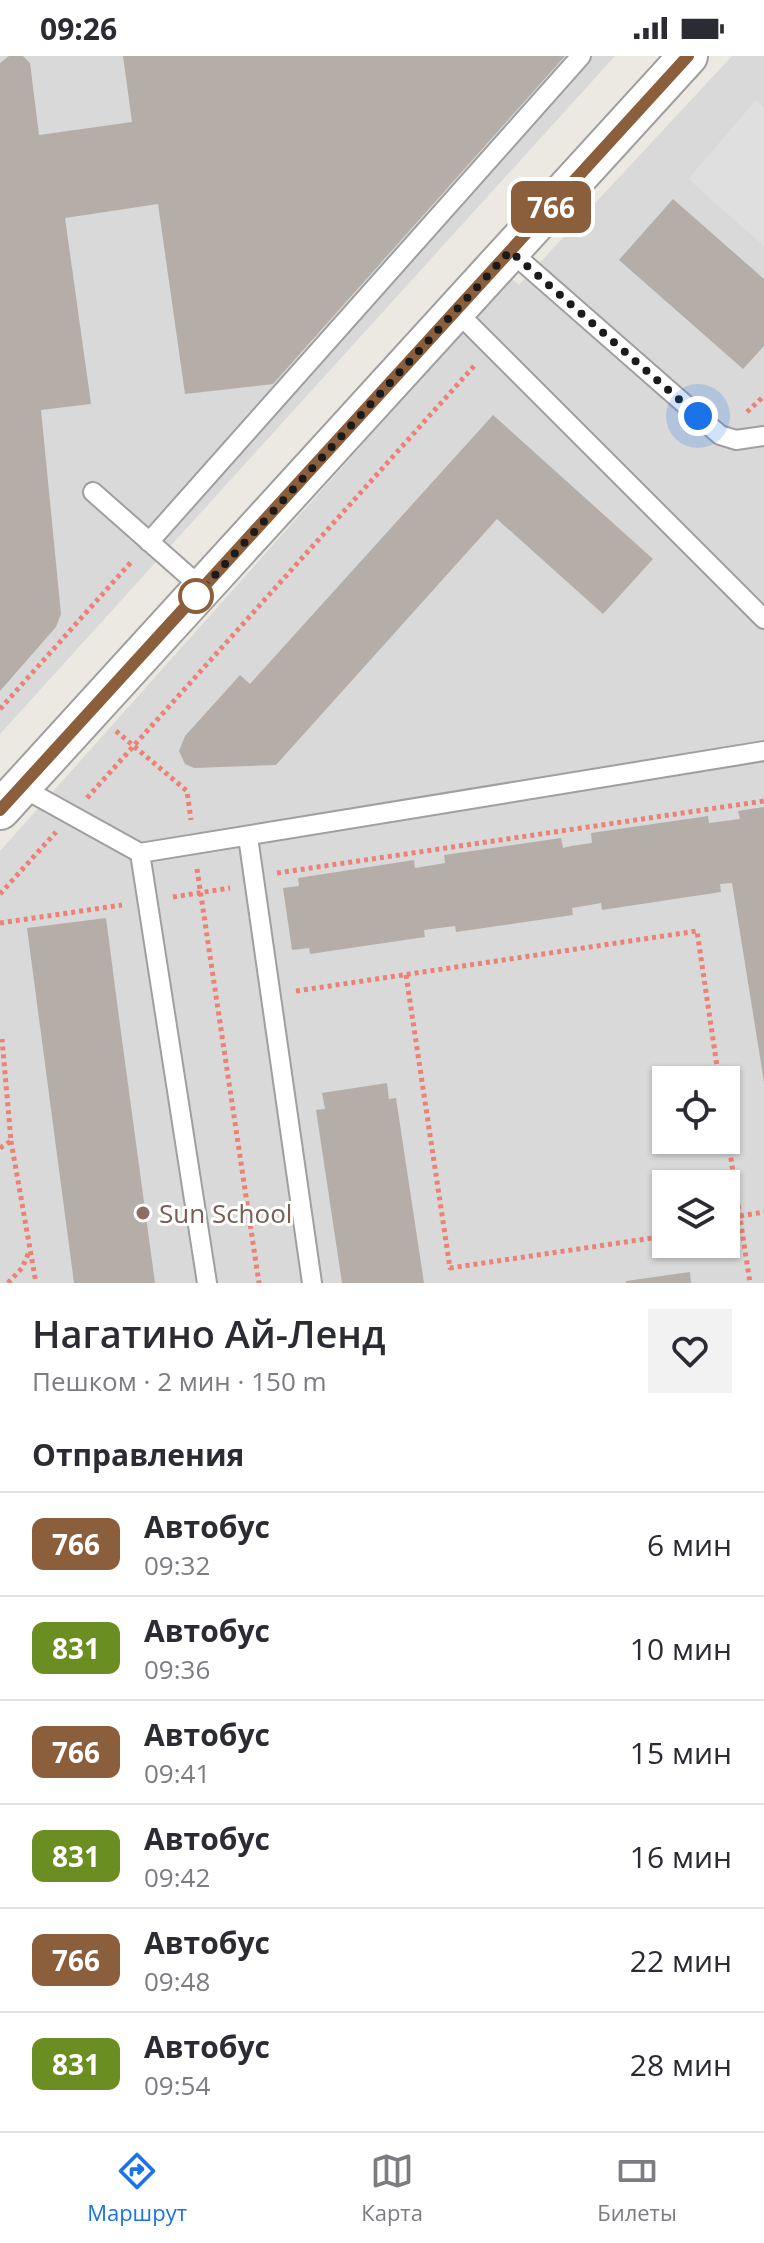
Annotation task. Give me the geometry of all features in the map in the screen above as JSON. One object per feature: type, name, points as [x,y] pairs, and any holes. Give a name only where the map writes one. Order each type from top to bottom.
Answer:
[{"type":"street","points":[[11,799],[688,56]]},
{"type":"lane","points":[[149,542],[581,56]]},
{"type":"lane","points":[[510,251],[720,435],[736,440],[764,436]]},
{"type":"lane","points":[[456,311],[764,619]]},
{"type":"lane","points":[[93,492],[203,589]]},
{"type":"lane","points":[[11,799],[70,816],[140,853],[764,751]]},
{"type":"lane","points":[[248,837],[312,1283]]},
{"type":"lane","points":[[140,853],[207,1283]]},
{"type":"path","points":[[0,894],[492,347]]},
{"type":"path","points":[[0,709],[149,542]]},
{"type":"path","points":[[133,747],[187,791],[259,1283]]},
{"type":"path","points":[[254,884],[271,874],[764,801]]},
{"type":"path","points":[[0,923],[123,904]]},
{"type":"path","points":[[271,995],[697,931],[717,1066]]},
{"type":"path","points":[[406,975],[450,1268],[652,1238]]},
{"type":"path","points":[[2,1039],[11,1141],[36,1283]]},
{"type":"path","points":[[0,1148],[11,1141]]},
{"type":"path","points":[[750,1283],[740,1216],[764,1212]]},
{"type":"path","points":[[8,1283],[22,1268],[30,1250]]},
{"type":"shaded area","points":[[0,56],[615,56],[0,734]]},
{"type":"shaded area","points":[[732,56],[764,56],[764,1283],[0,1283],[0,851],[511,278],[519,285]]},
{"type":"shaded area","points":[[756,100],[764,107],[764,246],[688,179]]},
{"type":"building","points":[[9,56],[23,56],[30,63],[39,135],[132,122],[123,56],[565,56],[273,384],[185,394],[158,204],[65,218],[91,404],[41,410],[61,614],[56,627],[0,691],[0,63]]},
{"type":"building","points":[[673,199],[764,279],[764,346],[743,369],[619,260]]},
{"type":"building","points":[[493,415],[653,559],[603,614],[497,519],[276,765],[194,768],[185,764],[179,751],[185,736],[240,675],[250,684]]},
{"type":"building","points":[[764,807],[764,1082],[732,883],[720,884],[721,892],[602,910],[601,903],[572,908],[573,915],[456,932],[455,926],[424,930],[425,937],[310,954],[309,948],[292,950],[283,888],[299,886],[298,878],[414,860],[415,868],[445,863],[444,855],[561,838],[563,848],[592,843],[591,833],[708,816],[709,823],[740,819],[738,811]]},
{"type":"building","points":[[106,918],[155,1283],[74,1283],[27,928]]},
{"type":"building","points":[[387,1083],[389,1099],[396,1098],[424,1283],[342,1283],[316,1110],[325,1109],[322,1093]]},
{"type":"building","points":[[690,1272],[691,1283],[626,1283],[626,1281]]},
{"type":"bus line","name":"766","points":[[0,810],[688,56]]},
{"type":"place","name":"Sun School","points":[[143,1213]]},
{"type":"route","points":[[196,596],[510,251],[698,416]]}]
